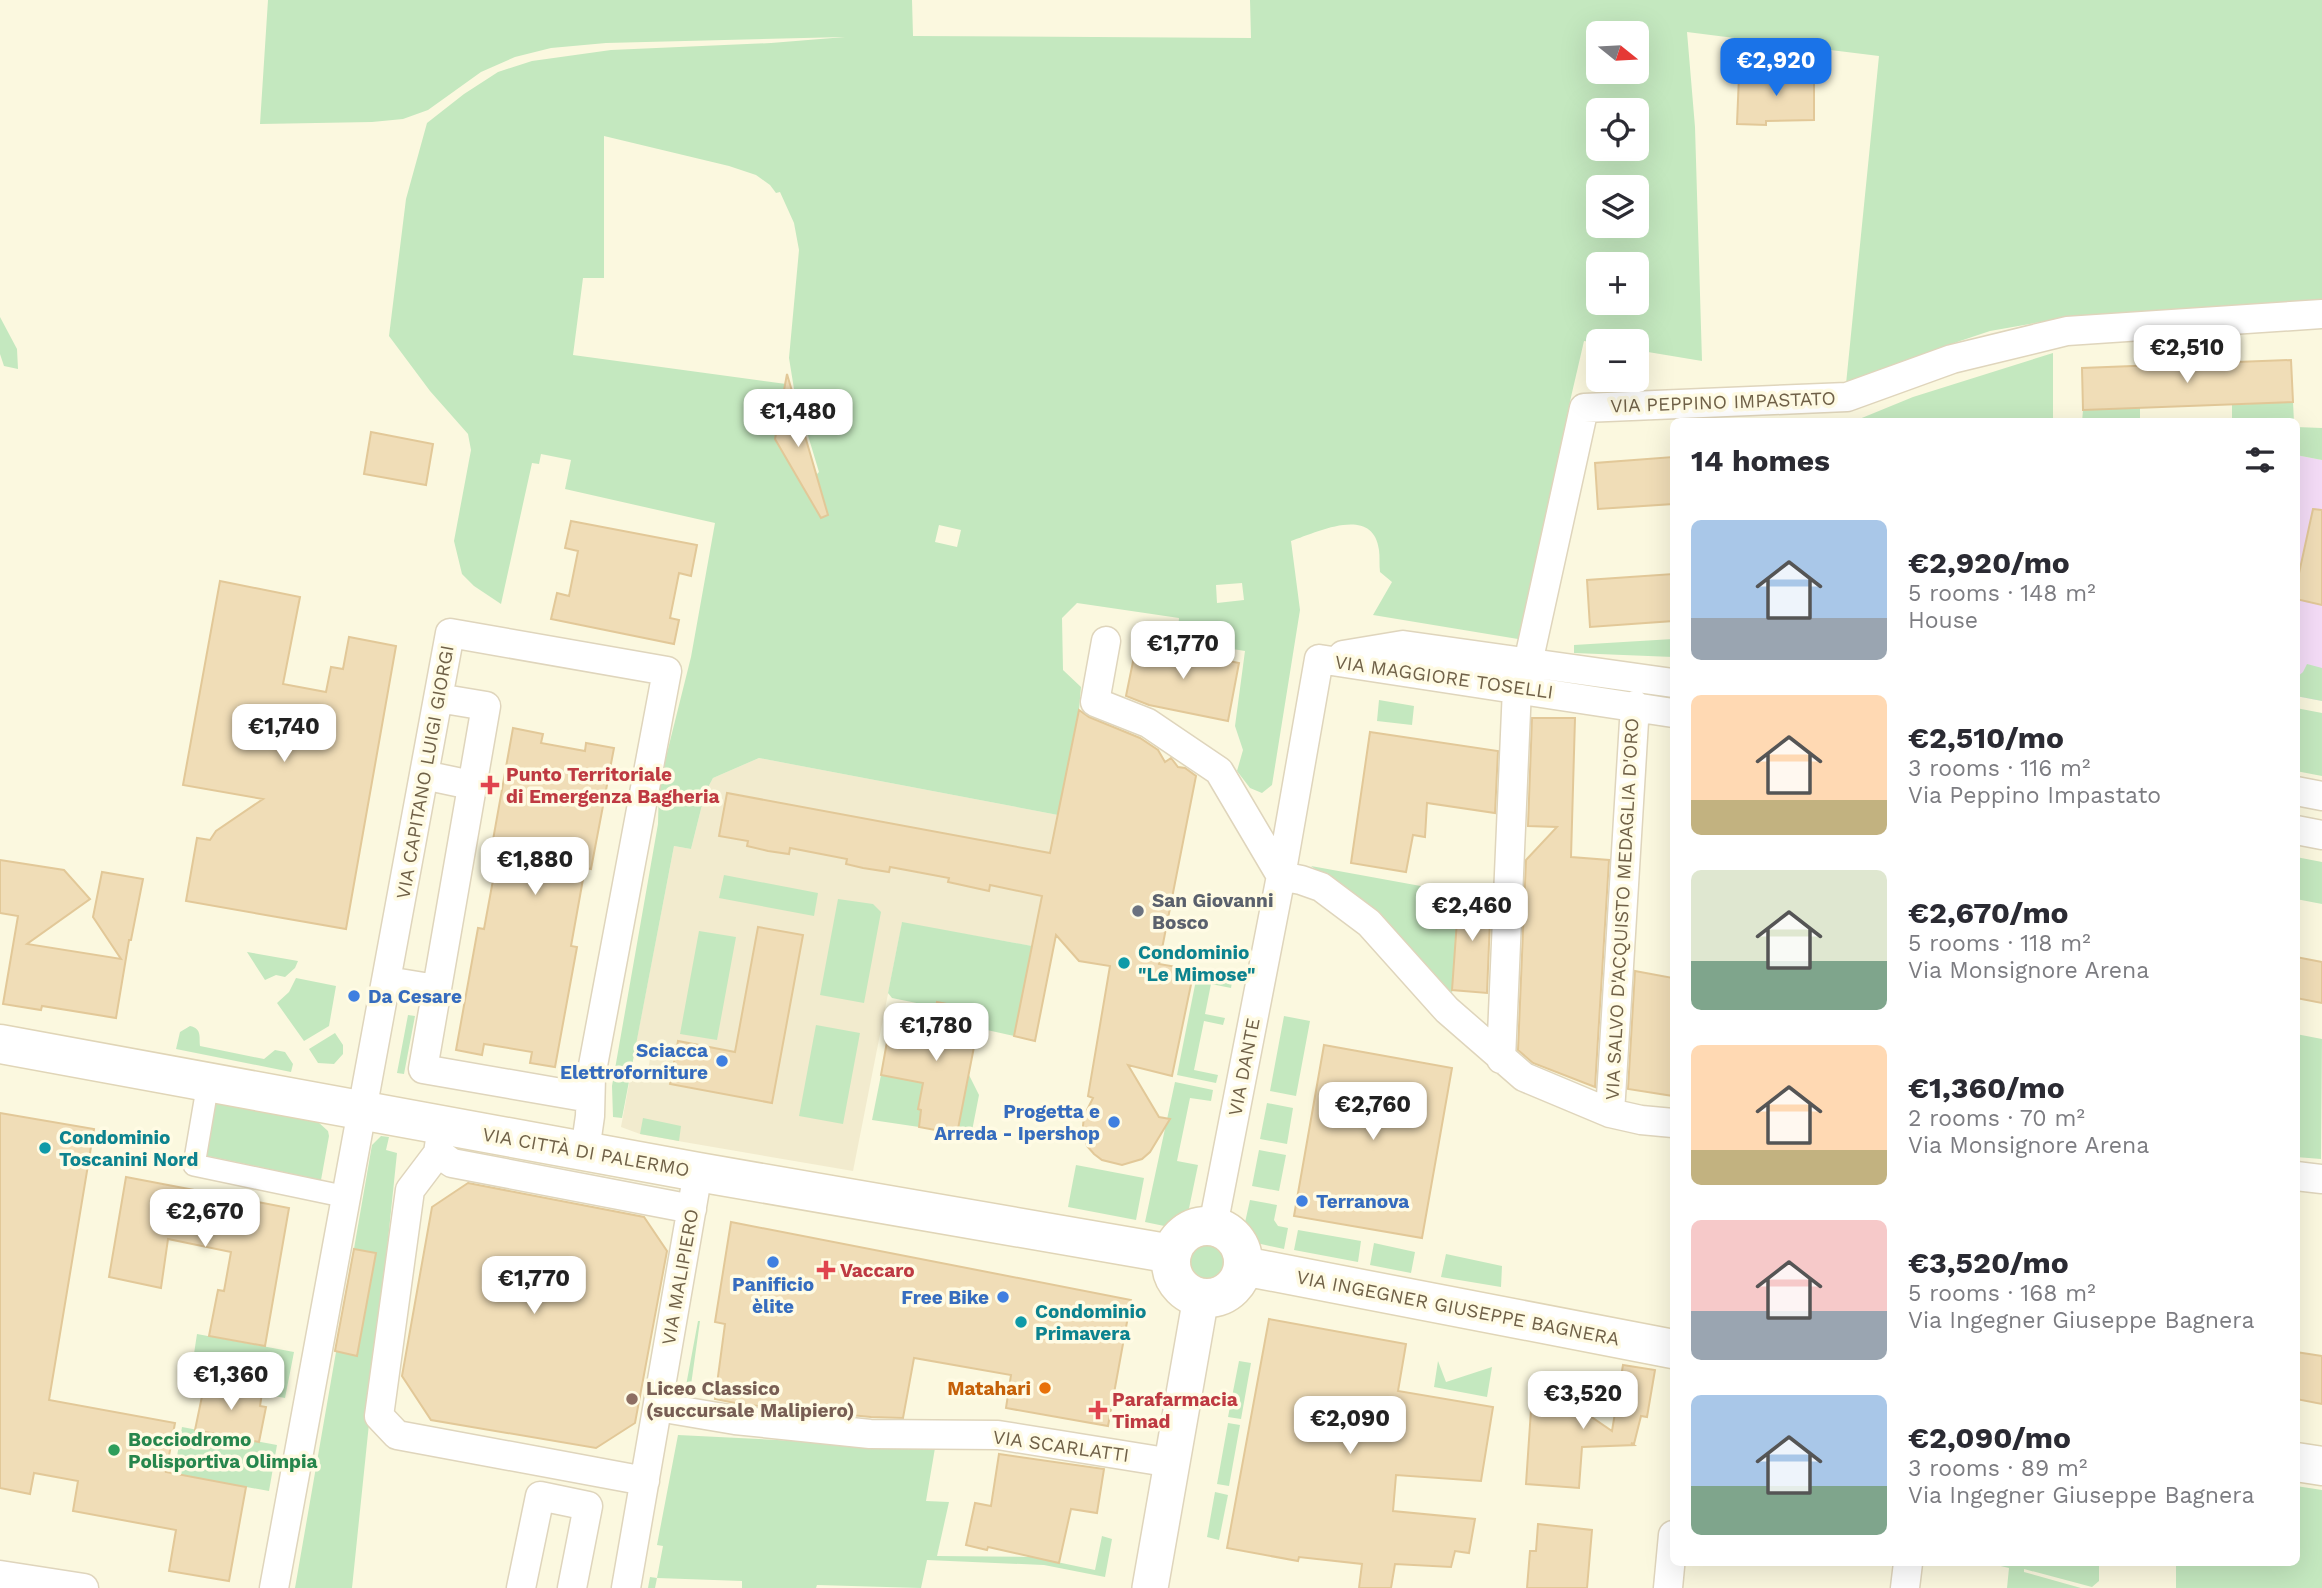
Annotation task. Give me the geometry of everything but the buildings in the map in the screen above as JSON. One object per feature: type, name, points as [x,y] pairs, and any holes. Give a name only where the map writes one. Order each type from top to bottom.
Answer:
[{"type":"main road","name":"VIA CITTÀ DI PALERMO","points":[[0,1044],[363,1112],[440,1139],[585,1151],[1172,1254]]},
{"type":"main road","points":[[1199,1226],[1213,1226],[1235,1238],[1241,1247],[1243,1266],[1235,1284],[1228,1291],[1220,1296],[1201,1297],[1192,1294],[1177,1282],[1173,1273],[1172,1254],[1175,1244],[1190,1230],[1199,1226]]},
{"type":"main road","name":"VIA INGEGNER GIUSEPPE BAGNERA","points":[[1243,1266],[1670,1348]]},
{"type":"main road","points":[[2300,1463],[2322,1466]]},
{"type":"street","name":"VIA PEPPINO IMPASTATO","points":[[1528,663],[1584,408],[1847,397],[1952,359],[2067,331],[2322,314]]},
{"type":"street","name":"VIA CAPITANO LUIGI GIORGI","points":[[274,1588],[450,633],[667,671],[591,1076],[585,1151]]},
{"type":"street","points":[[1106,641],[1096,702],[1148,723],[1219,771],[1281,876],[1321,887],[1369,923],[1447,1010],[1524,1077],[1610,1113],[1670,1123]]},
{"type":"street","name":"VIA MAGGIORE TOSELLI","points":[[1320,659],[1403,645],[1670,683]]},
{"type":"street","name":"VIA MAGGIORE TOSELLI","points":[[1320,659],[1670,711]]},
{"type":"street","name":"VIA DANTE","points":[[1213,1226],[1320,659]]},
{"type":"street","points":[[1501,1059],[1517,688]]},
{"type":"street","points":[[438,698],[486,706],[423,1069],[590,1098]]},
{"type":"street","name":"VIA SALVO D'ACQUISTO MEDAGLIA D'ORO","points":[[1610,1113],[1634,705]]},
{"type":"street","points":[[424,775],[471,785]]},
{"type":"street","points":[[2300,792],[2322,796]]},
{"type":"street","points":[[2300,831],[2322,835]]},
{"type":"street","points":[[387,981],[436,989]]},
{"type":"street","points":[[208,1083],[194,1165],[347,1197]]},
{"type":"street","points":[[440,1139],[452,1163],[692,1209]]},
{"type":"street","points":[[440,1139],[410,1190],[379,1416],[397,1435],[645,1481]]},
{"type":"street","name":"VIA MALIPIERO","points":[[626,1588],[698,1172]]},
{"type":"street","points":[[2300,1176],[2322,1179]]},
{"type":"street","points":[[1150,1588],[1201,1297]]},
{"type":"street","name":"VIA SCARLATTI","points":[[658,1407],[735,1420],[870,1434],[999,1435],[1172,1463]]},
{"type":"street","points":[[521,1588],[540,1496],[588,1506],[572,1588]]},
{"type":"street","points":[[1668,1588],[1670,1566]]},
{"type":"street","points":[[1905,1588],[1908,1566]]},
{"type":"street","points":[[0,1575],[36,1584],[84,1588]]},
{"type":"shaded area","points":[[2300,456],[2322,460],[2322,701],[2300,697]]},
{"type":"shaded area","points":[[759,758],[1058,815],[1032,946],[902,923],[853,1171],[640,1134],[621,1127],[631,1073],[647,1076],[651,1053],[635,1049],[674,846],[691,849],[705,793],[713,778]]},
{"type":"green space","points":[[268,0],[912,0],[913,36],[1251,38],[1250,0],[2322,0],[2322,301],[2046,321],[1990,331],[1846,384],[1879,56],[1687,32],[1695,127],[1702,361],[1649,352],[1649,329],[1586,329],[1586,341],[1571,397],[1524,640],[1373,615],[1392,582],[1380,572],[1375,536],[1366,528],[1342,525],[1291,541],[1300,610],[1272,785],[1262,793],[1250,788],[1237,771],[1243,750],[1235,726],[1245,651],[1177,640],[1179,618],[1077,603],[1062,618],[1063,670],[1081,687],[1058,815],[759,758],[713,778],[705,793],[691,849],[674,846],[622,1118],[613,1117],[612,1086],[658,824],[659,785],[691,657],[715,523],[565,489],[571,460],[541,454],[539,464],[532,463],[501,604],[474,586],[462,574],[454,541],[471,450],[468,434],[430,391],[389,336],[406,199],[427,123],[498,72],[532,61],[611,50],[845,37],[606,43],[551,48],[515,57],[481,72],[428,110],[403,119],[260,124]],"holes":[[[604,136],[729,166],[756,175],[776,193],[780,192],[794,223],[799,250],[789,358],[794,389],[819,472],[804,487],[775,439],[786,384],[573,355],[583,278],[604,278]],[[939,525],[961,530],[957,547],[935,542]],[[1242,583],[1244,600],[1217,603],[1216,585]]]},
{"type":"green space","points":[[0,317],[17,349],[18,369],[4,366],[0,354]]},
{"type":"green space","points":[[2053,353],[2053,418],[1862,418],[1913,397]]},
{"type":"green space","points":[[2293,402],[2294,418],[2232,418],[2232,405]]},
{"type":"green space","points":[[2140,408],[2140,418],[2082,418],[2083,410]]},
{"type":"green space","points":[[2300,427],[2322,428],[2322,460],[2300,456]]},
{"type":"green space","points":[[1670,639],[1670,657],[1574,653],[1574,645]]},
{"type":"green space","points":[[2307,664],[2322,668],[2322,701],[2300,697],[2300,675]]},
{"type":"green space","points":[[1379,700],[1414,706],[1412,725],[1377,721]]},
{"type":"green space","points":[[2300,709],[2322,713],[2322,776],[2300,772]]},
{"type":"green space","points":[[2300,858],[2322,862],[2322,904],[2300,900]]},
{"type":"green space","points":[[1311,866],[1459,893],[1452,994],[1379,915]]},
{"type":"green space","points":[[724,875],[818,893],[814,916],[719,898]]},
{"type":"green space","points":[[838,899],[873,904],[881,912],[864,1003],[820,995]]},
{"type":"green space","points":[[902,922],[1032,946],[1014,1036],[978,1028],[981,1010],[938,1002],[936,1007],[892,998],[888,993]]},
{"type":"green space","points":[[699,931],[736,937],[717,1040],[680,1034]]},
{"type":"green space","points":[[247,952],[298,961],[285,977],[276,975],[265,980]]},
{"type":"green space","points":[[1197,975],[1232,982],[1231,988],[1211,984],[1205,1014],[1225,1018],[1223,1025],[1204,1021],[1194,1070],[1218,1075],[1216,1083],[1177,1075]]},
{"type":"green space","points":[[296,978],[336,986],[329,1026],[304,1041],[277,1003],[289,992]]},
{"type":"green space","points":[[408,1015],[415,1016],[404,1074],[397,1073]]},
{"type":"green space","points":[[1284,1016],[1310,1021],[1296,1096],[1270,1091]]},
{"type":"green space","points":[[816,1025],[860,1033],[843,1124],[799,1116]]},
{"type":"green space","points":[[190,1026],[198,1031],[200,1046],[264,1059],[275,1050],[285,1052],[293,1064],[291,1072],[176,1049],[180,1032]]},
{"type":"green space","points":[[335,1033],[343,1045],[343,1054],[334,1064],[318,1063],[309,1049]]},
{"type":"green space","points":[[2300,1035],[2322,1039],[2321,1159],[2300,1157]]},
{"type":"green space","points":[[881,1075],[923,1083],[918,1109],[921,1110],[919,1127],[872,1120]]},
{"type":"green space","points":[[969,1075],[979,1095],[971,1136],[957,1134]]},
{"type":"green space","points":[[1175,1082],[1213,1090],[1211,1101],[1190,1098],[1177,1161],[1198,1165],[1187,1218],[1174,1228],[1145,1222]]},
{"type":"green space","points":[[214,1101],[318,1122],[328,1131],[329,1136],[321,1180],[203,1155]]},
{"type":"green space","points":[[1267,1103],[1293,1108],[1287,1144],[1260,1139]]},
{"type":"green space","points":[[643,1118],[681,1126],[679,1141],[640,1134]]},
{"type":"green space","points":[[381,1136],[389,1137],[386,1150],[397,1153],[352,1588],[295,1588],[372,1145]]},
{"type":"green space","points":[[1259,1150],[1286,1155],[1279,1191],[1252,1186]]},
{"type":"green space","points":[[1076,1165],[1144,1178],[1136,1220],[1068,1207]]},
{"type":"green space","points":[[1250,1200],[1277,1205],[1274,1220],[1278,1226],[1288,1228],[1284,1249],[1252,1242],[1244,1227]]},
{"type":"green space","points":[[1298,1230],[1361,1241],[1358,1262],[1294,1250]]},
{"type":"green space","points":[[1207,1242],[1221,1248],[1227,1262],[1221,1276],[1207,1282],[1193,1276],[1187,1262],[1193,1248]]},
{"type":"green space","points":[[1374,1243],[1415,1252],[1411,1273],[1370,1265]]},
{"type":"green space","points":[[1446,1254],[1502,1266],[1501,1287],[1441,1277]]},
{"type":"green space","points":[[700,1321],[690,1392],[685,1391]]},
{"type":"green space","points":[[197,1334],[294,1352],[285,1398],[190,1380]]},
{"type":"green space","points":[[1239,1361],[1251,1363],[1241,1419],[1228,1417]]},
{"type":"green space","points":[[1438,1361],[1446,1382],[1492,1367],[1487,1397],[1434,1387]]},
{"type":"green space","points":[[1228,1423],[1240,1425],[1229,1486],[1217,1484]]},
{"type":"green space","points":[[182,1427],[277,1445],[269,1491],[174,1474]]},
{"type":"green space","points":[[678,1435],[935,1448],[926,1501],[949,1502],[937,1556],[1033,1557],[1095,1570],[1102,1536],[1112,1539],[1105,1577],[1044,1565],[927,1560],[921,1588],[817,1585],[816,1588],[742,1588],[742,1581],[657,1578],[663,1546],[657,1545]]},
{"type":"green space","points":[[2300,1487],[2322,1490],[2322,1588],[2176,1588],[2176,1566],[2300,1566]]},
{"type":"green space","points":[[1215,1492],[1228,1495],[1219,1540],[1207,1537]]},
{"type":"green space","points":[[2001,1566],[2099,1566],[2099,1581],[2092,1587],[2024,1569],[2024,1572],[2081,1588],[2007,1588],[2009,1568]]},
{"type":"green space","points":[[650,1577],[657,1578],[655,1588],[648,1588]]},
{"type":"place","name":"Punto Territoriale di Emergenza Bagheria","points":[[490,785]]},
{"type":"place","name":"San Giovanni Bosco","points":[[1138,911]]},
{"type":"place","name":"Condominio \"Le Mimose\"","points":[[1124,963]]},
{"type":"place","name":"Da Cesare","points":[[354,996]]},
{"type":"place","name":"Sciacca Elettroforniture","points":[[722,1061]]},
{"type":"place","name":"Progetta e Arreda - Ipershop","points":[[1114,1122]]},
{"type":"place","name":"Condominio Toscanini Nord","points":[[45,1148]]},
{"type":"place","name":"Terranova","points":[[1302,1201]]},
{"type":"place","name":"Panificio èlite","points":[[773,1262]]},
{"type":"place","name":"Vaccaro","points":[[826,1270]]},
{"type":"place","name":"Free Bike","points":[[1003,1297]]},
{"type":"place","name":"Condominio Primavera","points":[[1021,1322]]},
{"type":"place","name":"Matahari","points":[[1045,1388]]},
{"type":"place","name":"Liceo Classico (succursale Malipiero)","points":[[632,1399]]},
{"type":"place","name":"Parafarmacia Timad","points":[[1098,1410]]},
{"type":"place","name":"Bocciodromo Polisportiva Olimpia","points":[[114,1450]]}]
